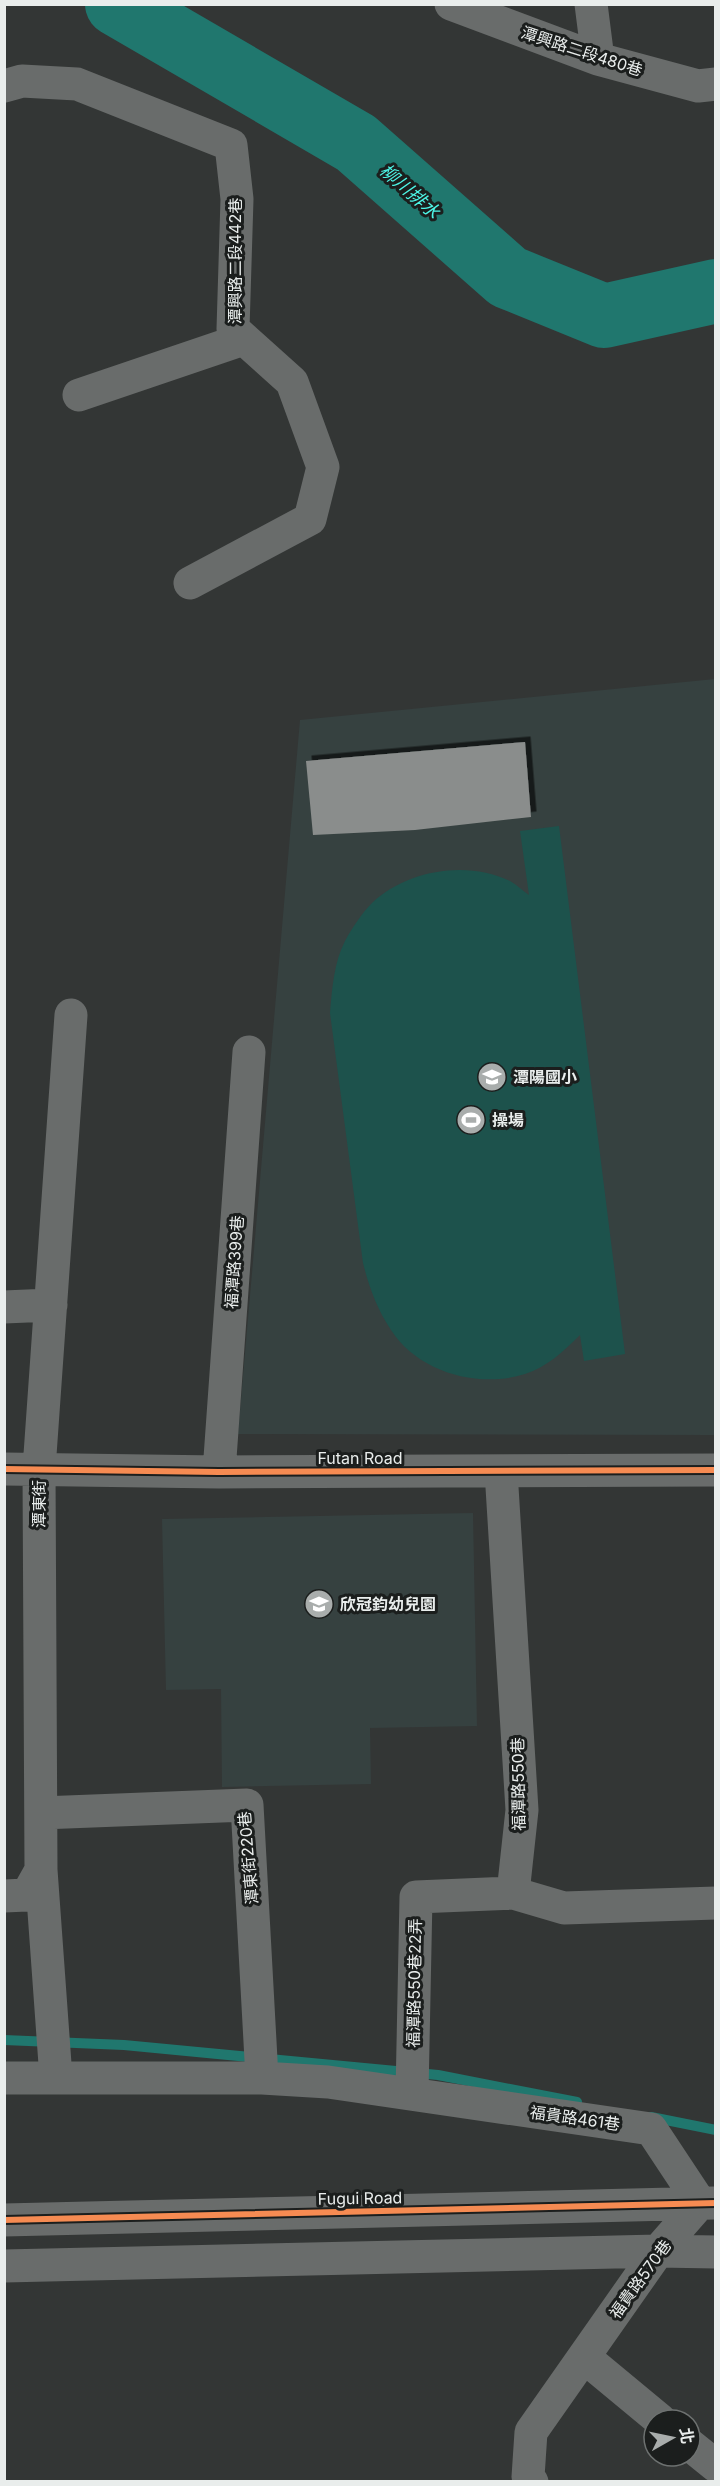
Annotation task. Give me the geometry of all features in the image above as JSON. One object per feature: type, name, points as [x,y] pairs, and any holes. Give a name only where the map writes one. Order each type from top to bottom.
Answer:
[{"type":"street","name":"潭興路二段480巷","points":[[451,4],[598,59],[698,86],[716,84]]},
{"type":"street","points":[[591,4],[598,59]]},
{"type":"street","name":"潭興路二段442巷","points":[[4,86],[22,81],[77,84],[231,145],[237,199],[233,329],[292,382],[323,467],[310,519],[190,583]]},
{"type":"street","points":[[80,395],[244,339]]},
{"type":"street","name":"潭東街","points":[[56,2078],[41,1870],[39,1469],[71,1016]]},
{"type":"street","name":"福潭路399巷","points":[[219,1472],[249,1052]]},
{"type":"street","points":[[4,1307],[51,1305]]},
{"type":"street","name":"Futan Road","points":[[4,1469],[219,1472],[716,1470]]},
{"type":"street","name":"福潭路550巷","points":[[501,1471],[522,1810],[513,1893]]},
{"type":"street","name":"潭東街220巷","points":[[41,1813],[247,1805],[262,2078]]},
{"type":"street","points":[[4,1896],[27,1895],[41,1870]]},
{"type":"street","points":[[513,1893],[564,1908],[716,1903]]},
{"type":"street","name":"福潭路550巷22弄","points":[[412,2094],[416,1897],[513,1893]]},
{"type":"street","name":"福貴路461巷","points":[[4,2078],[262,2078],[328,2082],[651,2129],[708,2203]]},
{"type":"street","name":"Fugui Road","points":[[4,2220],[708,2203]]},
{"type":"street","name":"福貴路570巷","points":[[532,2481],[528,2477],[531,2432],[658,2251],[708,2203]]},
{"type":"street","points":[[4,2266],[658,2251],[716,2252]]},
{"type":"street","points":[[584,2357],[646,2408]]},
{"type":"street","points":[[702,2455],[716,2466]]},
{"type":"shaded area","name":"潭陽國小","points":[[715,679],[715,1435],[238,1434],[300,720]]},
{"type":"shaded area","points":[[559,826],[625,1354],[584,1361],[580,1335],[555,1358],[533,1371],[507,1378],[469,1378],[433,1366],[417,1357],[403,1345],[386,1322],[371,1289],[363,1263],[330,1013],[334,976],[341,949],[351,931],[368,907],[386,892],[420,876],[457,870],[493,875],[510,881],[529,895],[520,831]]},
{"type":"shaded area","name":"欣冠鈞幼兒園","points":[[473,1513],[477,1726],[370,1728],[371,1784],[222,1787],[221,1689],[166,1690],[162,1519]]},
{"type":"building","points":[[525,742],[531,817],[415,830],[313,835],[306,761]]},
{"type":"waterway","name":"柳川排水","points":[[117,4],[356,143],[508,277],[604,316],[716,291]]},
{"type":"waterway","points":[[4,2040],[124,2045],[438,2075],[577,2102]]},
{"type":"waterway","points":[[651,2117],[716,2130]]},
{"type":"cycle path","points":[[4,1469],[219,1472],[716,1470]]},
{"type":"cycle path","points":[[4,2220],[716,2203]]},
{"type":"place","name":"潭陽國小","points":[[492,1077]]},
{"type":"place","name":"操場","points":[[471,1120]]},
{"type":"place","name":"欣冠鈞幼兒園","points":[[319,1604]]}]
